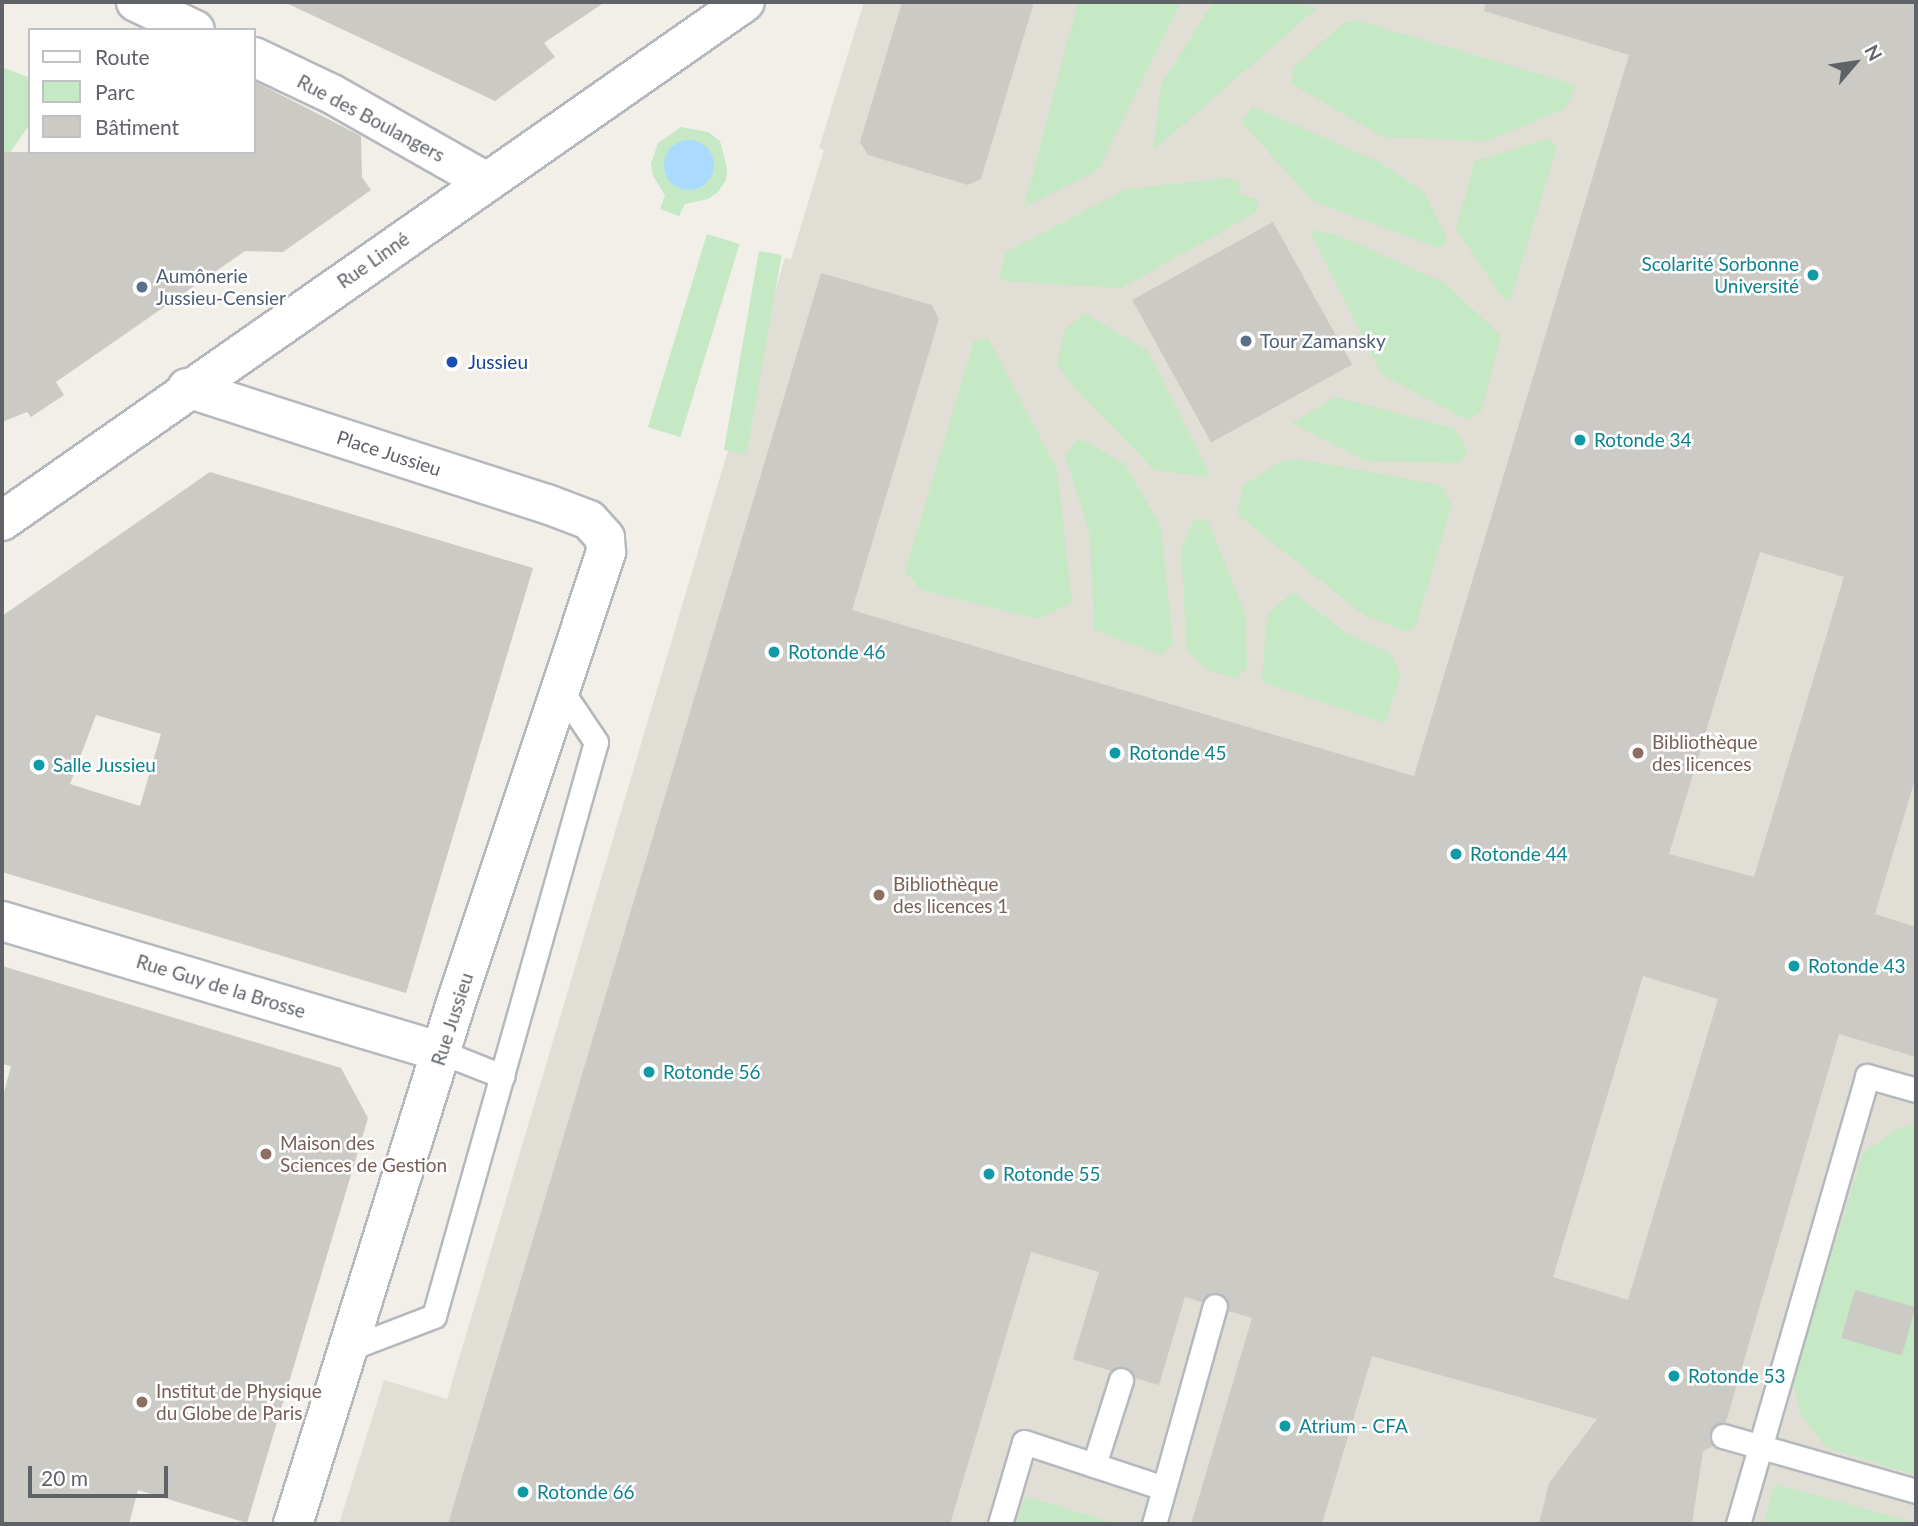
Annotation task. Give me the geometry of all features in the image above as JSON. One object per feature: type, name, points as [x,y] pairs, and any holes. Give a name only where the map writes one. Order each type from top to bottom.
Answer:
[{"type":"street","points":[[136,2],[191,28]]},
{"type":"street","name":"Rue Linné","points":[[2,521],[187,388],[745,2]]},
{"type":"street","name":"Rue des Boulangers","points":[[256,58],[332,94],[488,181]]},
{"type":"street","name":"Place Jussieu","points":[[187,388],[589,520]]},
{"type":"street","name":"Rue Jussieu","points":[[292,1524],[441,1052],[559,687],[606,552],[605,538],[589,520]]},
{"type":"street","name":"Rue Guy de la Brosse","points":[[2,920],[441,1052]]},
{"type":"lane","points":[[348,1349],[434,1316],[596,742],[559,687]]},
{"type":"lane","points":[[441,1052],[502,1076]]},
{"type":"lane","points":[[1738,1524],[1867,1076],[1916,1090]]},
{"type":"lane","points":[[1154,1524],[1161,1487],[1215,1307]]},
{"type":"lane","points":[[1094,1465],[1121,1380]]},
{"type":"lane","points":[[1723,1436],[1916,1491]]},
{"type":"lane","points":[[1000,1524],[1024,1442],[1161,1487]]},
{"type":"shaded area","points":[[864,2],[1916,2],[1916,1524],[339,1524],[384,1380],[447,1399],[785,258],[791,259],[824,150],[819,148]]},
{"type":"green space","points":[[1078,2],[1181,2],[1098,170],[1024,207]]},
{"type":"green space","points":[[1213,2],[1293,2],[1316,9],[1153,151],[1161,85]]},
{"type":"green space","points":[[1356,20],[1576,85],[1565,109],[1486,141],[1383,137],[1292,84],[1293,68],[1343,23]]},
{"type":"green space","points":[[2,67],[28,77],[28,127],[2,164]]},
{"type":"green space","points":[[1252,106],[1381,163],[1424,192],[1448,241],[1439,248],[1313,201],[1242,123]]},
{"type":"green space","points":[[681,127],[708,132],[720,141],[727,168],[726,180],[718,192],[708,199],[685,204],[679,216],[660,209],[665,195],[653,176],[651,164],[658,143]],"holes":[[[690,140],[711,152],[699,188],[683,189],[674,145]]]},
{"type":"green space","points":[[1549,138],[1557,147],[1511,298],[1504,300],[1456,229],[1475,161]]},
{"type":"green space","points":[[1228,178],[1242,182],[1238,193],[1258,200],[1257,212],[1121,288],[1004,281],[999,277],[1006,252],[1127,189]]},
{"type":"green space","points":[[1309,230],[1335,234],[1445,283],[1501,336],[1481,412],[1467,420],[1382,375]]},
{"type":"green space","points":[[707,234],[740,244],[680,437],[648,427]]},
{"type":"green space","points":[[759,251],[782,255],[747,454],[724,450]]},
{"type":"green space","points":[[1084,313],[1148,351],[1209,472],[1206,477],[1154,470],[1072,385],[1057,364],[1065,330]]},
{"type":"green space","points":[[988,338],[1057,469],[1072,603],[1038,619],[922,590],[905,572],[974,341]]},
{"type":"green space","points":[[1336,397],[1456,429],[1468,451],[1460,463],[1365,461],[1292,423]]},
{"type":"green space","points":[[1079,438],[1125,464],[1161,527],[1173,644],[1162,655],[1094,630],[1090,535],[1065,455]]},
{"type":"green space","points":[[1298,459],[1441,485],[1452,505],[1415,628],[1407,632],[1364,615],[1238,515],[1242,486],[1281,461]]},
{"type":"green space","points":[[1207,519],[1246,616],[1247,669],[1235,678],[1208,670],[1187,651],[1181,549],[1194,520]]},
{"type":"green space","points":[[1293,592],[1346,633],[1391,654],[1401,675],[1385,723],[1262,682],[1266,623],[1270,612]]},
{"type":"green space","points":[[1916,1123],[1916,1475],[1827,1448],[1800,1414],[1793,1382],[1863,1153],[1894,1131]]},
{"type":"green space","points":[[1775,1484],[1916,1523],[1916,1524],[1764,1524]]},
{"type":"green space","points":[[1025,1496],[1116,1524],[1017,1524]]},
{"type":"water","points":[[689,140],[707,147],[714,165],[707,183],[689,190],[671,183],[664,165],[671,147]]},
{"type":"building","points":[[284,2],[605,2],[544,43],[555,57],[495,101]]},
{"type":"building","points":[[902,2],[1034,2],[981,179],[968,185],[868,155],[860,142]]},
{"type":"building","points":[[1486,2],[1916,2],[1916,776],[1875,914],[1916,927],[1916,1057],[1839,1034],[1726,1422],[1713,1426],[1709,1439],[1713,1446],[1703,1451],[1692,1524],[1539,1524],[1549,1483],[1597,1419],[1372,1356],[1322,1524],[1191,1524],[1252,1318],[1228,1311],[1228,1302],[1219,1293],[1211,1293],[1201,1302],[1185,1297],[1159,1385],[1135,1378],[1125,1367],[1111,1371],[1073,1359],[1099,1272],[1031,1252],[950,1524],[448,1524],[821,273],[932,305],[939,319],[852,610],[1414,776],[1629,55],[1484,11]],"holes":[[[1760,552],[1844,577],[1754,877],[1669,854]],[[1643,976],[1718,999],[1628,1300],[1553,1277]]]},
{"type":"building","points":[[256,82],[361,136],[362,177],[371,190],[283,252],[245,251],[56,382],[64,395],[31,417],[27,412],[2,422],[2,152],[256,154]]},
{"type":"building","name":"Tour Zamansky","points":[[1273,222],[1352,365],[1211,443],[1132,300]]},
{"type":"building","points":[[210,472],[533,568],[406,993],[2,872],[2,616]],"holes":[[[96,715],[161,734],[140,806],[70,784]]]},
{"type":"building","points":[[2,966],[341,1068],[368,1118],[247,1523],[138,1490],[129,1524],[2,1524],[2,1100],[11,1066],[2,1064]]},
{"type":"building","points":[[1855,1290],[1916,1307],[1902,1355],[1841,1338]]},
{"type":"place","name":"Scolarité Sorbonne Université","points":[[1813,275]]},
{"type":"place","name":"Aumônerie Jussieu-Censier","points":[[142,287]]},
{"type":"place","name":"Tour Zamansky","points":[[1246,341]]},
{"type":"place","name":"Jussieu","points":[[452,362]]},
{"type":"place","name":"Rotonde 34","points":[[1580,440]]},
{"type":"place","name":"Rotonde 46","points":[[774,652]]},
{"type":"place","name":"Rotonde 45","points":[[1115,753]]},
{"type":"place","name":"Bibliothèque des licences","points":[[1638,753]]},
{"type":"place","name":"Salle Jussieu","points":[[39,765]]},
{"type":"place","name":"Rotonde 44","points":[[1456,854]]},
{"type":"place","name":"Bibliothèque des licences 1","points":[[879,895]]},
{"type":"place","name":"Rotonde 43","points":[[1794,966]]},
{"type":"place","name":"Rotonde 56","points":[[649,1072]]},
{"type":"place","name":"Maison des Sciences de Gestion","points":[[266,1154]]},
{"type":"place","name":"Rotonde 55","points":[[989,1174]]},
{"type":"place","name":"Rotonde 53","points":[[1674,1376]]},
{"type":"place","name":"Institut de Physique du Globe de Paris","points":[[142,1402]]},
{"type":"place","name":"Atrium - CFA","points":[[1285,1426]]},
{"type":"place","name":"Rotonde 66","points":[[523,1492]]}]
